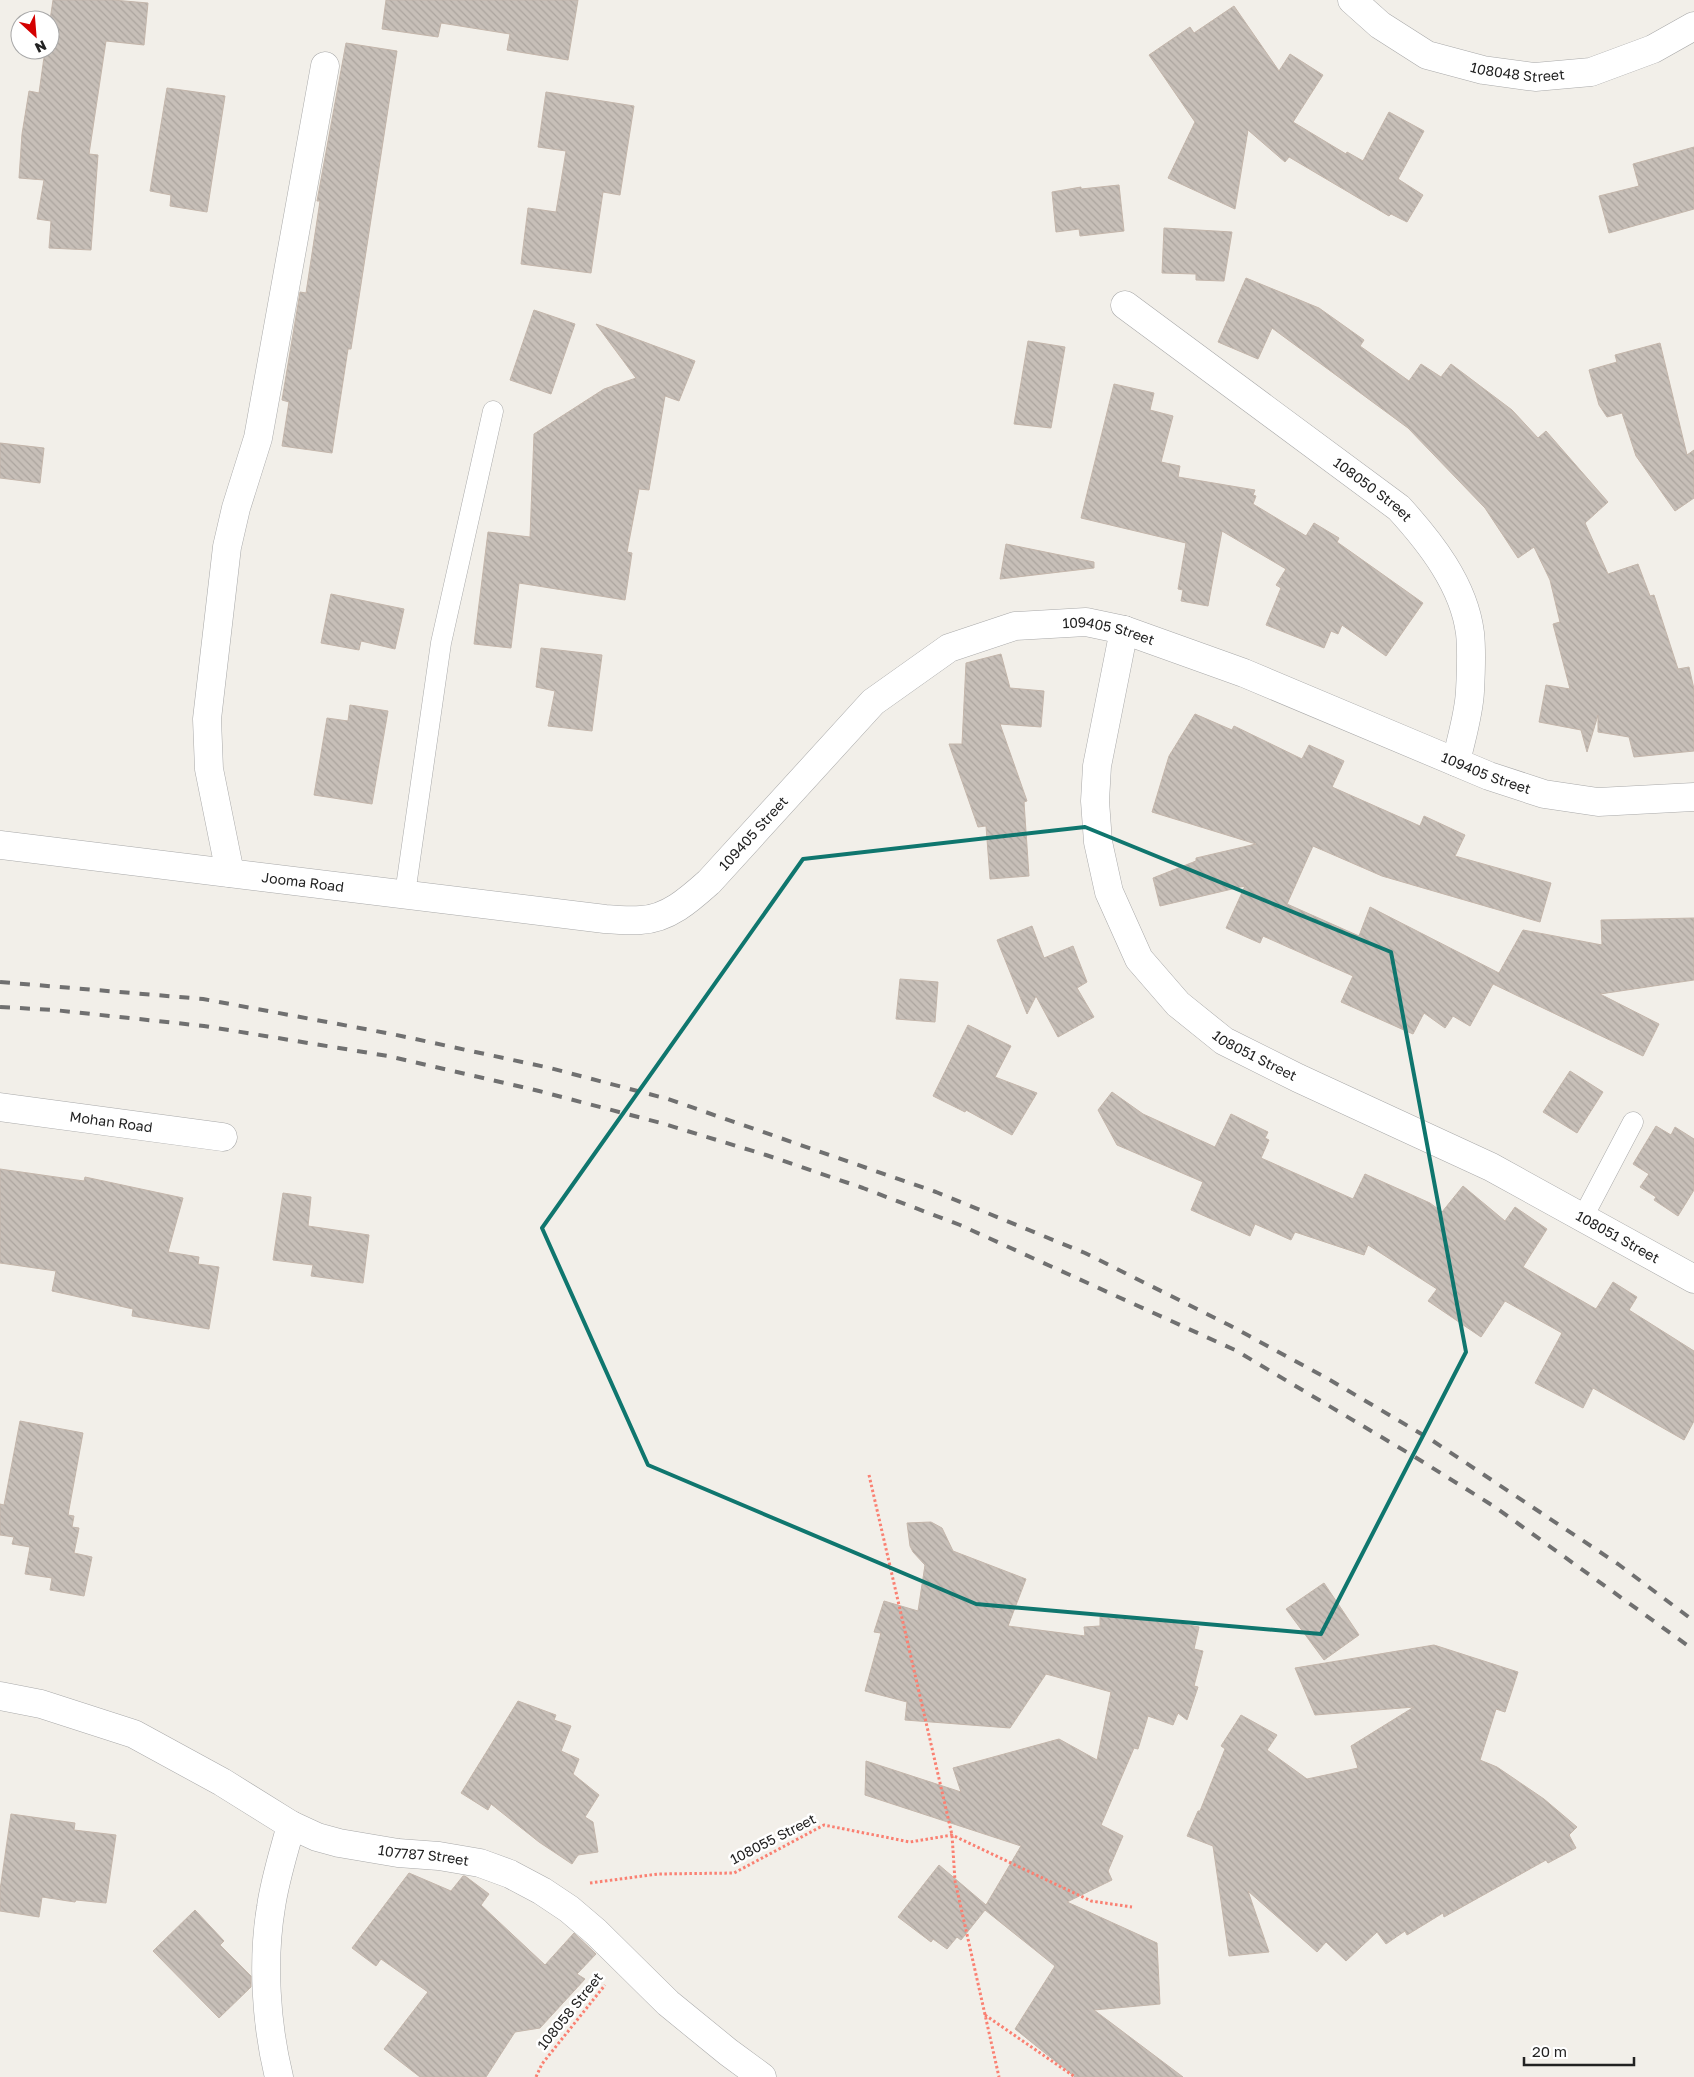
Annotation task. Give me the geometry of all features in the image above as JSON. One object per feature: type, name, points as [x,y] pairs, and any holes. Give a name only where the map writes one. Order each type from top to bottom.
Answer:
[{"type":"street","name":"108048 Street","points":[[1352,0],[1380,25],[1427,55],[1483,70],[1535,77],[1591,72],[1653,49],[1694,26]]},
{"type":"street","points":[[230,873],[209,769],[207,720],[227,547],[236,508],[258,438],[325,66]]},
{"type":"street","name":"108050 Street","points":[[1125,305],[1399,508],[1424,535],[1442,561],[1460,597],[1470,632],[1470,692],[1456,762]]},
{"type":"street","name":"109405 Street","points":[[605,919],[643,920],[670,912],[685,904],[743,846],[873,702],[949,648],[1015,626],[1086,622],[1124,630],[1244,673],[1489,776],[1544,794],[1589,800],[1643,800],[1694,797]]},
{"type":"street","name":"108051 Street","points":[[1124,630],[1097,766],[1095,801],[1098,842],[1109,892],[1139,959],[1178,1004],[1224,1041],[1298,1078],[1491,1166],[1694,1279]]},
{"type":"street","name":"Jooma Road","points":[[0,845],[605,919]]},
{"type":"street","name":"Mohan Road","points":[[0,1107],[223,1137]]},
{"type":"street","name":"107787 Street","points":[[0,1696],[41,1704],[134,1734],[222,1782],[291,1825],[317,1837],[339,1843],[398,1853],[440,1856],[480,1863],[510,1874],[542,1891],[569,1909],[596,1932],[668,2003],[762,2077]]},
{"type":"street","points":[[279,2077],[272,2049],[266,1980],[271,1907],[291,1825]]},
{"type":"lane","points":[[405,894],[441,643],[493,411]]},
{"type":"lane","points":[[1583,1217],[1633,1122]]},
{"type":"path","points":[[869,1475],[952,1836],[955,1881],[999,2077]]},
{"type":"path","name":"108055 Street","points":[[542,1891],[658,1874],[734,1873],[824,1825],[910,1842],[952,1836]]},
{"type":"path","points":[[952,1836],[1091,1901],[1132,1907]]},
{"type":"path","name":"108058 Street","points":[[536,2077],[542,2064],[624,1961]]},
{"type":"path","points":[[984,2014],[1076,2077]]},
{"type":"highlighted area","points":[[1085,827],[1391,952],[1466,1352],[1321,1634],[976,1604],[648,1465],[542,1228],[803,859]]},
{"type":"building","points":[[53,0],[113,0],[148,3],[144,45],[106,41],[89,154],[98,155],[91,250],[49,248],[51,221],[37,219],[44,180],[19,178],[22,134],[29,91],[39,93],[44,60],[60,60],[60,10],[52,10]]},
{"type":"building","points":[[386,0],[578,0],[568,60],[507,50],[510,34],[441,23],[438,37],[382,29]]},
{"type":"building","points":[[1234,6],[1279,71],[1290,54],[1323,75],[1293,122],[1346,154],[1347,152],[1363,161],[1389,112],[1424,131],[1398,179],[1423,195],[1407,222],[1391,214],[1389,216],[1289,157],[1285,162],[1248,130],[1235,209],[1168,178],[1195,122],[1149,55],[1190,27],[1194,33]]},
{"type":"building","points":[[346,43],[397,51],[351,349],[348,349],[332,453],[282,446],[289,402],[282,400],[300,292],[306,293],[320,201],[317,201]]},
{"type":"building","points":[[167,88],[225,96],[207,212],[170,206],[171,195],[150,191]]},
{"type":"building","points":[[546,92],[634,106],[620,195],[603,192],[591,273],[521,264],[528,208],[556,212],[566,151],[538,147]]},
{"type":"building","points":[[1694,147],[1694,209],[1609,233],[1599,196],[1639,186],[1633,164]]},
{"type":"building","points":[[1119,185],[1124,231],[1080,236],[1079,229],[1056,232],[1052,192],[1081,187],[1081,189]]},
{"type":"building","points":[[1164,228],[1232,232],[1224,281],[1196,280],[1196,274],[1162,273]]},
{"type":"building","points":[[1246,278],[1319,308],[1364,340],[1360,346],[1409,381],[1421,364],[1441,377],[1451,364],[1512,410],[1538,438],[1546,431],[1608,502],[1585,523],[1608,574],[1638,564],[1650,596],[1654,595],[1678,669],[1689,667],[1694,689],[1694,751],[1634,757],[1629,737],[1598,732],[1598,715],[1587,752],[1581,730],[1539,722],[1546,685],[1570,689],[1553,624],[1560,622],[1550,580],[1534,547],[1518,558],[1485,508],[1408,428],[1272,328],[1258,359],[1218,342]]},
{"type":"building","points":[[534,310],[575,324],[551,394],[510,380]]},
{"type":"building","points":[[596,324],[695,361],[679,401],[665,396],[649,490],[639,489],[627,552],[632,553],[625,600],[519,583],[511,648],[474,644],[488,532],[530,537],[534,434],[604,389],[636,378]]},
{"type":"building","points":[[1028,341],[1065,347],[1051,428],[1014,424]]},
{"type":"building","points":[[1660,343],[1687,455],[1694,450],[1694,498],[1675,511],[1636,456],[1622,413],[1607,417],[1599,405],[1589,370],[1617,362],[1615,355]]},
{"type":"building","points":[[1114,384],[1154,393],[1150,410],[1173,416],[1161,462],[1180,466],[1178,477],[1255,490],[1253,495],[1256,496],[1253,504],[1306,536],[1314,523],[1339,538],[1337,542],[1423,603],[1386,656],[1342,625],[1338,634],[1331,631],[1324,648],[1266,625],[1281,588],[1276,585],[1286,569],[1222,531],[1208,606],[1181,601],[1183,590],[1178,589],[1186,543],[1081,518]]},
{"type":"building","points":[[0,443],[44,448],[40,483],[0,478]]},
{"type":"building","points":[[1006,544],[1094,562],[1094,568],[1000,579]]},
{"type":"building","points":[[331,594],[404,609],[395,649],[361,641],[359,650],[321,643]]},
{"type":"building","points":[[541,648],[602,655],[592,731],[548,726],[555,691],[536,687]]},
{"type":"building","points":[[1001,654],[1010,688],[1044,691],[1041,727],[1000,724],[1027,801],[1024,802],[1029,876],[990,879],[986,826],[978,827],[949,744],[962,744],[966,663]]},
{"type":"building","points":[[350,705],[388,711],[372,804],[314,795],[327,718],[348,721]]},
{"type":"building","points":[[1195,714],[1232,730],[1234,726],[1302,759],[1309,745],[1344,761],[1332,787],[1420,826],[1424,816],[1465,835],[1455,856],[1551,883],[1540,922],[1382,876],[1313,846],[1287,904],[1359,936],[1370,907],[1499,973],[1523,930],[1602,945],[1601,920],[1694,918],[1694,980],[1600,994],[1659,1024],[1643,1056],[1493,984],[1470,1026],[1453,1016],[1445,1028],[1424,1013],[1413,1034],[1341,1002],[1353,976],[1263,936],[1260,943],[1226,928],[1245,886],[1160,906],[1153,878],[1196,861],[1196,858],[1256,844],[1152,812],[1169,756]]},
{"type":"building","points":[[1032,926],[1044,958],[1073,946],[1087,982],[1077,988],[1094,1017],[1058,1037],[1036,996],[1027,1014],[997,940]]},
{"type":"building","points":[[900,979],[938,982],[935,1022],[896,1019]]},
{"type":"building","points":[[968,1025],[1011,1046],[995,1077],[1037,1093],[1012,1135],[966,1110],[965,1112],[933,1096]]},
{"type":"building","points":[[1570,1071],[1603,1092],[1577,1133],[1543,1112]]},
{"type":"building","points":[[1112,1092],[1143,1114],[1215,1147],[1231,1114],[1268,1132],[1265,1138],[1269,1140],[1261,1158],[1353,1199],[1365,1174],[1430,1203],[1442,1212],[1463,1186],[1505,1221],[1515,1207],[1547,1229],[1523,1267],[1596,1309],[1613,1282],[1637,1297],[1629,1310],[1694,1351],[1694,1421],[1684,1440],[1593,1388],[1583,1408],[1535,1383],[1562,1333],[1505,1301],[1481,1337],[1428,1301],[1437,1289],[1368,1245],[1364,1255],[1295,1232],[1291,1240],[1255,1224],[1250,1236],[1191,1210],[1203,1182],[1117,1145],[1098,1110]]},
{"type":"building","points":[[1656,1126],[1671,1135],[1675,1127],[1694,1139],[1694,1190],[1678,1216],[1654,1200],[1656,1197],[1640,1187],[1649,1174],[1633,1164]]},
{"type":"building","points":[[0,1169],[84,1181],[85,1177],[183,1198],[168,1252],[199,1257],[198,1264],[219,1267],[209,1329],[132,1316],[133,1309],[52,1291],[56,1271],[0,1263]]},
{"type":"building","points":[[283,1193],[311,1197],[308,1226],[369,1235],[363,1283],[311,1276],[313,1265],[273,1260]]},
{"type":"building","points":[[20,1421],[83,1433],[68,1515],[74,1516],[72,1527],[79,1528],[74,1553],[92,1557],[84,1596],[50,1590],[52,1578],[25,1574],[30,1547],[12,1544],[14,1537],[0,1535],[0,1504],[4,1505]]},
{"type":"building","points":[[931,1522],[942,1528],[953,1551],[1026,1579],[1008,1626],[1085,1636],[1084,1627],[1100,1626],[1100,1617],[1158,1619],[1199,1627],[1194,1649],[1203,1651],[1194,1686],[1198,1687],[1187,1720],[1178,1713],[1173,1725],[1148,1716],[1138,1749],[1134,1748],[1101,1825],[1123,1836],[1108,1871],[1112,1880],[1067,1902],[1157,1943],[1160,2004],[1094,2010],[1183,2077],[1075,2077],[1015,2029],[1055,1966],[985,1910],[961,1940],[957,1937],[947,1949],[933,1939],[931,1942],[898,1917],[939,1865],[986,1905],[1021,1846],[865,1795],[866,1761],[961,1792],[953,1768],[1059,1739],[1097,1760],[1111,1692],[1046,1674],[1010,1728],[905,1720],[907,1702],[865,1691],[881,1633],[874,1632],[884,1601],[918,1611],[925,1565],[910,1546],[907,1523]]},
{"type":"building","points":[[1324,1583],[1359,1635],[1324,1660],[1286,1609]]},
{"type":"building","points":[[1434,1645],[1518,1672],[1505,1712],[1496,1709],[1480,1760],[1497,1767],[1544,1799],[1577,1827],[1569,1835],[1576,1848],[1548,1863],[1546,1860],[1444,1917],[1443,1913],[1407,1935],[1405,1931],[1386,1944],[1377,1932],[1346,1961],[1326,1942],[1317,1952],[1248,1891],[1269,1952],[1229,1956],[1213,1846],[1187,1836],[1198,1811],[1200,1811],[1225,1749],[1221,1746],[1241,1715],[1277,1735],[1267,1750],[1307,1779],[1358,1768],[1351,1746],[1414,1707],[1315,1715],[1295,1668]]},
{"type":"building","points":[[518,1701],[556,1715],[554,1720],[571,1726],[561,1751],[579,1759],[573,1774],[599,1795],[585,1817],[593,1822],[598,1852],[578,1855],[572,1864],[539,1842],[491,1804],[488,1810],[461,1793]]},
{"type":"building","points":[[11,1814],[75,1823],[74,1830],[116,1835],[106,1903],[76,1900],[75,1902],[42,1897],[39,1917],[0,1911],[0,1890]]},
{"type":"building","points":[[409,1873],[451,1891],[465,1876],[489,1894],[481,1905],[545,1965],[574,1933],[596,1954],[577,1974],[585,1979],[540,2028],[515,2032],[486,2077],[420,2077],[384,2049],[428,1992],[381,1959],[376,1966],[352,1948]]},
{"type":"building","points":[[195,1910],[224,1941],[220,1945],[251,1976],[251,1987],[219,2018],[153,1951]]},
{"type":"railway","points":[[0,982],[203,999],[392,1034],[550,1068],[668,1099],[936,1192],[1085,1253],[1229,1325],[1330,1380],[1430,1439],[1618,1564],[1694,1621]]},
{"type":"railway","points":[[0,1007],[54,1010],[204,1026],[388,1056],[539,1091],[661,1123],[766,1155],[863,1188],[960,1225],[1235,1350],[1495,1507],[1694,1650]]}]
